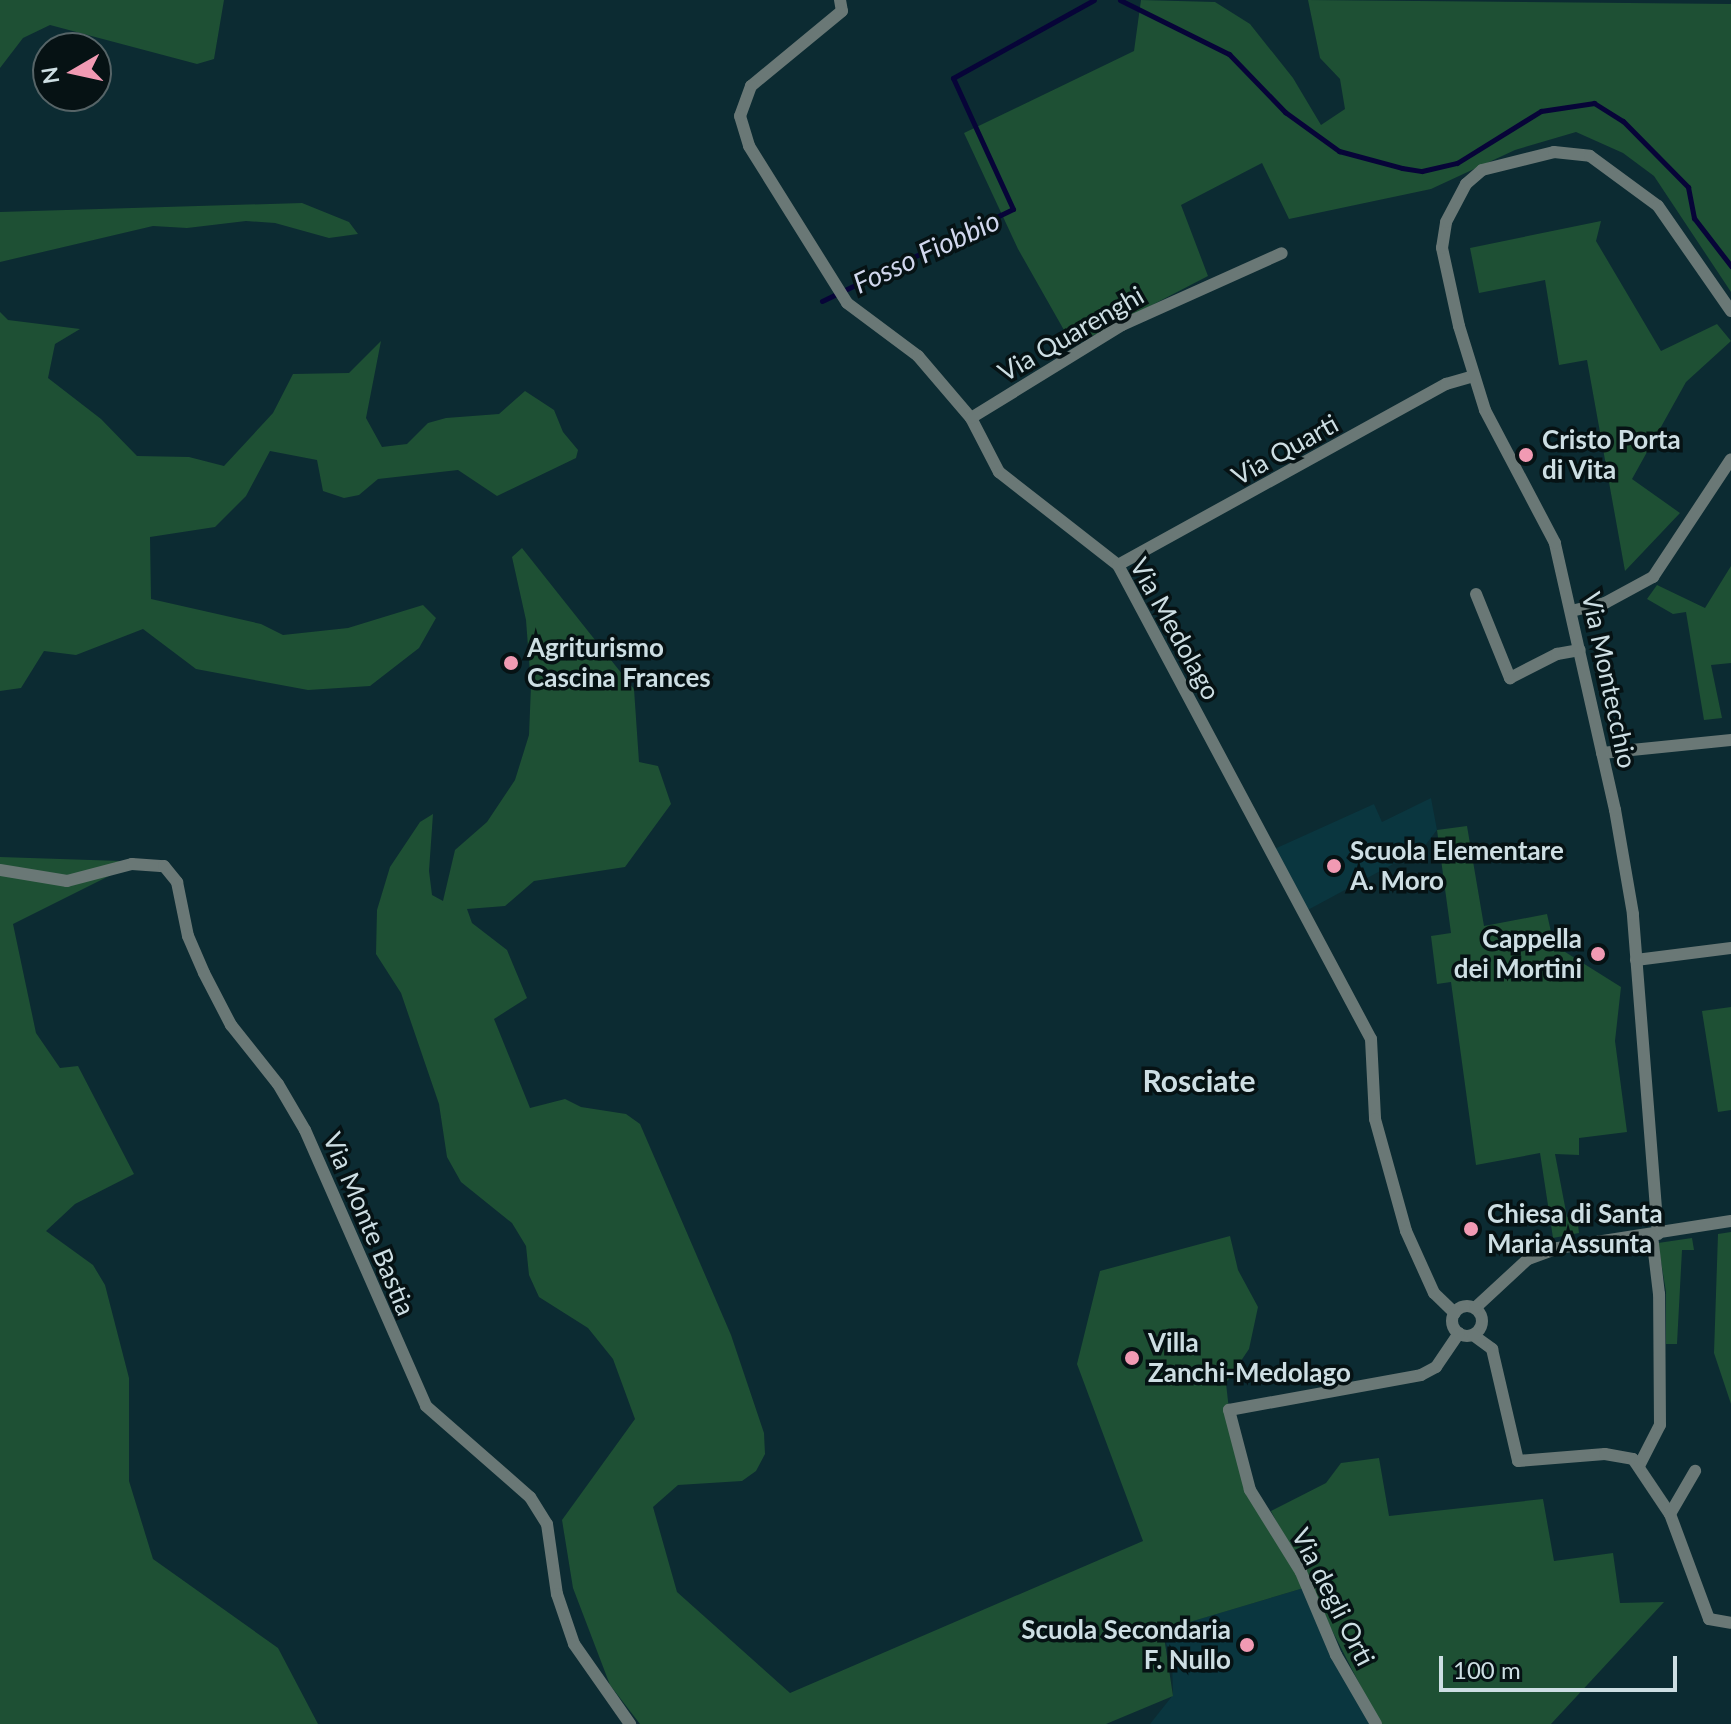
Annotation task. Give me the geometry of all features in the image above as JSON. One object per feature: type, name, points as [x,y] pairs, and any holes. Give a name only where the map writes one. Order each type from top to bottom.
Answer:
[{"type":"street","name":"Via Medolago","points":[[840,0],[842,11],[751,86],[740,116],[749,146],[785,209],[847,303],[918,356],[971,418],[999,472],[1118,565],[1371,1039],[1375,1119],[1406,1231],[1434,1293],[1455,1313]]},
{"type":"street","name":"Via Montecchio","points":[[1640,1464],[1660,1425],[1659,1294],[1633,914],[1602,753],[1555,543],[1502,447],[1474,376],[1442,248],[1456,200],[1482,170],[1554,152],[1590,156],[1658,206],[1731,311]]},
{"type":"street","name":"Via Quarenghi","points":[[971,418],[1122,325],[1282,253]]},
{"type":"street","name":"Via Quarti","points":[[1118,565],[1446,384],[1474,376]]},
{"type":"street","points":[[1571,611],[1605,603],[1653,577],[1731,459]]},
{"type":"street","points":[[1720,475],[1731,484]]},
{"type":"street","points":[[1476,594],[1510,678],[1557,654],[1580,650]]},
{"type":"street","points":[[1602,753],[1731,740]]},
{"type":"street","name":"Via Monte Bastia","points":[[0,870],[67,881],[132,864],[164,866],[177,882],[188,936],[204,973],[231,1025],[278,1084],[305,1130],[426,1406],[530,1497],[547,1524],[557,1594],[574,1644],[630,1724]]},
{"type":"street","points":[[1636,960],[1731,948]]},
{"type":"street","points":[[1731,1221],[1558,1248],[1528,1259],[1475,1308],[1461,1307],[1455,1313],[1459,1333],[1473,1335],[1492,1349],[1518,1461],[1605,1454],[1640,1464],[1670,1514],[1709,1619],[1731,1623]]},
{"type":"street","points":[[1473,1335],[1481,1327],[1475,1308]]},
{"type":"street","name":"Via degli Orti","points":[[1376,1724],[1336,1655],[1301,1572],[1250,1490],[1229,1410],[1421,1375],[1436,1367],[1459,1333]]},
{"type":"street","points":[[1670,1514],[1695,1471]]},
{"type":"shaded area","name":"Scuola Elementare A. Moro","points":[[1431,798],[1437,830],[1423,848],[1304,912],[1270,851],[1374,804],[1382,822]]},
{"type":"shaded area","name":"Scuola Secondaria F. Nullo","points":[[1307,1587],[1370,1724],[1150,1724],[1173,1695],[1172,1661],[1162,1630]]},
{"type":"green space","points":[[0,0],[224,0],[214,59],[197,64],[112,41],[112,32],[76,32],[50,25],[23,38],[0,68]]},
{"type":"green space","points":[[1141,0],[1215,2],[1250,24],[1293,78],[1321,125],[1345,109],[1340,79],[1320,58],[1308,0],[1731,4],[1731,292],[1654,176],[1623,153],[1576,132],[1515,150],[1431,189],[1289,219],[1262,163],[1181,205],[1208,276],[1073,346],[1018,249],[964,133],[1134,51]]},
{"type":"green space","points":[[302,203],[349,222],[358,234],[329,238],[275,223],[246,221],[187,228],[153,226],[0,262],[0,212]]},
{"type":"green space","points":[[1601,221],[1596,241],[1661,351],[1717,324],[1731,341],[1686,382],[1632,479],[1680,513],[1625,571],[1587,360],[1559,365],[1545,280],[1479,293],[1470,248]]},
{"type":"green space","points":[[0,312],[8,320],[80,329],[55,344],[48,378],[101,419],[137,456],[189,457],[224,466],[273,413],[293,374],[349,373],[381,341],[366,418],[382,447],[407,444],[428,423],[446,418],[499,414],[525,391],[554,410],[563,432],[578,450],[576,458],[497,496],[458,470],[378,479],[359,495],[344,498],[323,491],[317,460],[270,451],[246,496],[215,527],[150,537],[151,599],[261,624],[283,635],[348,628],[423,605],[436,618],[419,648],[370,686],[308,690],[196,669],[143,629],[76,655],[44,651],[21,688],[0,691]]},
{"type":"green space","points":[[522,548],[634,689],[639,762],[658,766],[671,804],[625,867],[534,881],[505,906],[467,909],[472,923],[507,950],[527,998],[494,1019],[530,1108],[565,1099],[581,1107],[626,1114],[640,1124],[731,1335],[764,1433],[765,1454],[756,1471],[742,1481],[678,1485],[653,1507],[677,1592],[790,1693],[1143,1541],[1077,1364],[1100,1271],[1230,1236],[1238,1270],[1258,1307],[1249,1349],[1226,1383],[1229,1410],[1250,1490],[1307,1587],[1163,1630],[1173,1696],[1106,1724],[640,1724],[610,1685],[573,1588],[562,1520],[635,1419],[613,1359],[588,1328],[539,1297],[529,1275],[526,1246],[512,1223],[461,1182],[447,1157],[439,1104],[401,993],[376,954],[377,910],[390,867],[420,822],[433,814],[429,871],[432,895],[443,901],[455,850],[487,822],[515,780],[529,735],[531,686],[526,620],[512,557]]},
{"type":"green space","points":[[1731,566],[1731,663],[1711,665],[1722,718],[1704,720],[1686,612],[1673,614],[1647,599],[1657,585],[1705,608]]},
{"type":"green space","points":[[1467,826],[1484,926],[1547,914],[1554,945],[1621,987],[1615,1041],[1627,1132],[1579,1138],[1579,1155],[1555,1154],[1567,1217],[1577,1217],[1579,1233],[1553,1238],[1540,1153],[1476,1165],[1451,982],[1437,984],[1431,936],[1451,933],[1437,830]]},
{"type":"green space","points":[[0,857],[121,861],[115,873],[13,924],[36,1033],[60,1068],[78,1066],[134,1174],[75,1204],[46,1231],[93,1265],[105,1285],[129,1378],[129,1481],[153,1559],[278,1648],[318,1724],[0,1724]]},
{"type":"green space","points":[[1731,1007],[1731,1110],[1718,1112],[1702,1011]]},
{"type":"green space","points":[[1731,1232],[1731,1404],[1714,1353],[1718,1234]]},
{"type":"green space","points":[[1692,1238],[1694,1250],[1682,1250],[1677,1344],[1666,1344],[1666,1292],[1658,1243]]},
{"type":"green space","points":[[1379,1458],[1389,1516],[1543,1499],[1554,1561],[1613,1553],[1620,1603],[1664,1602],[1551,1724],[1380,1724],[1271,1511],[1326,1483],[1341,1463]]},
{"type":"waterway","name":"Fosso Fiobbio","points":[[822,301],[1013,209],[953,78],[1094,0]]},
{"type":"waterway","name":"Fosso Fiobbio","points":[[1120,0],[1229,54],[1285,112],[1339,151],[1402,168],[1422,171],[1457,163],[1541,111],[1594,103],[1623,121],[1688,187],[1694,218],[1731,266]]},
{"type":"place","name":"Cristo Porta di Vita","points":[[1526,455]]},
{"type":"place","name":"Agriturismo Cascina Frances","points":[[511,663]]},
{"type":"place","name":"Scuola Elementare A. Moro","points":[[1334,866]]},
{"type":"place","name":"Cappella dei Mortini","points":[[1598,954]]},
{"type":"place","name":"Chiesa di Santa Maria Assunta","points":[[1471,1229]]},
{"type":"place","name":"Villa Zanchi-Medolago","points":[[1132,1358]]},
{"type":"place","name":"Scuola Secondaria F. Nullo","points":[[1247,1645]]},
{"type":"district","name":"Rosciate","points":[[1199,1080]]}]
